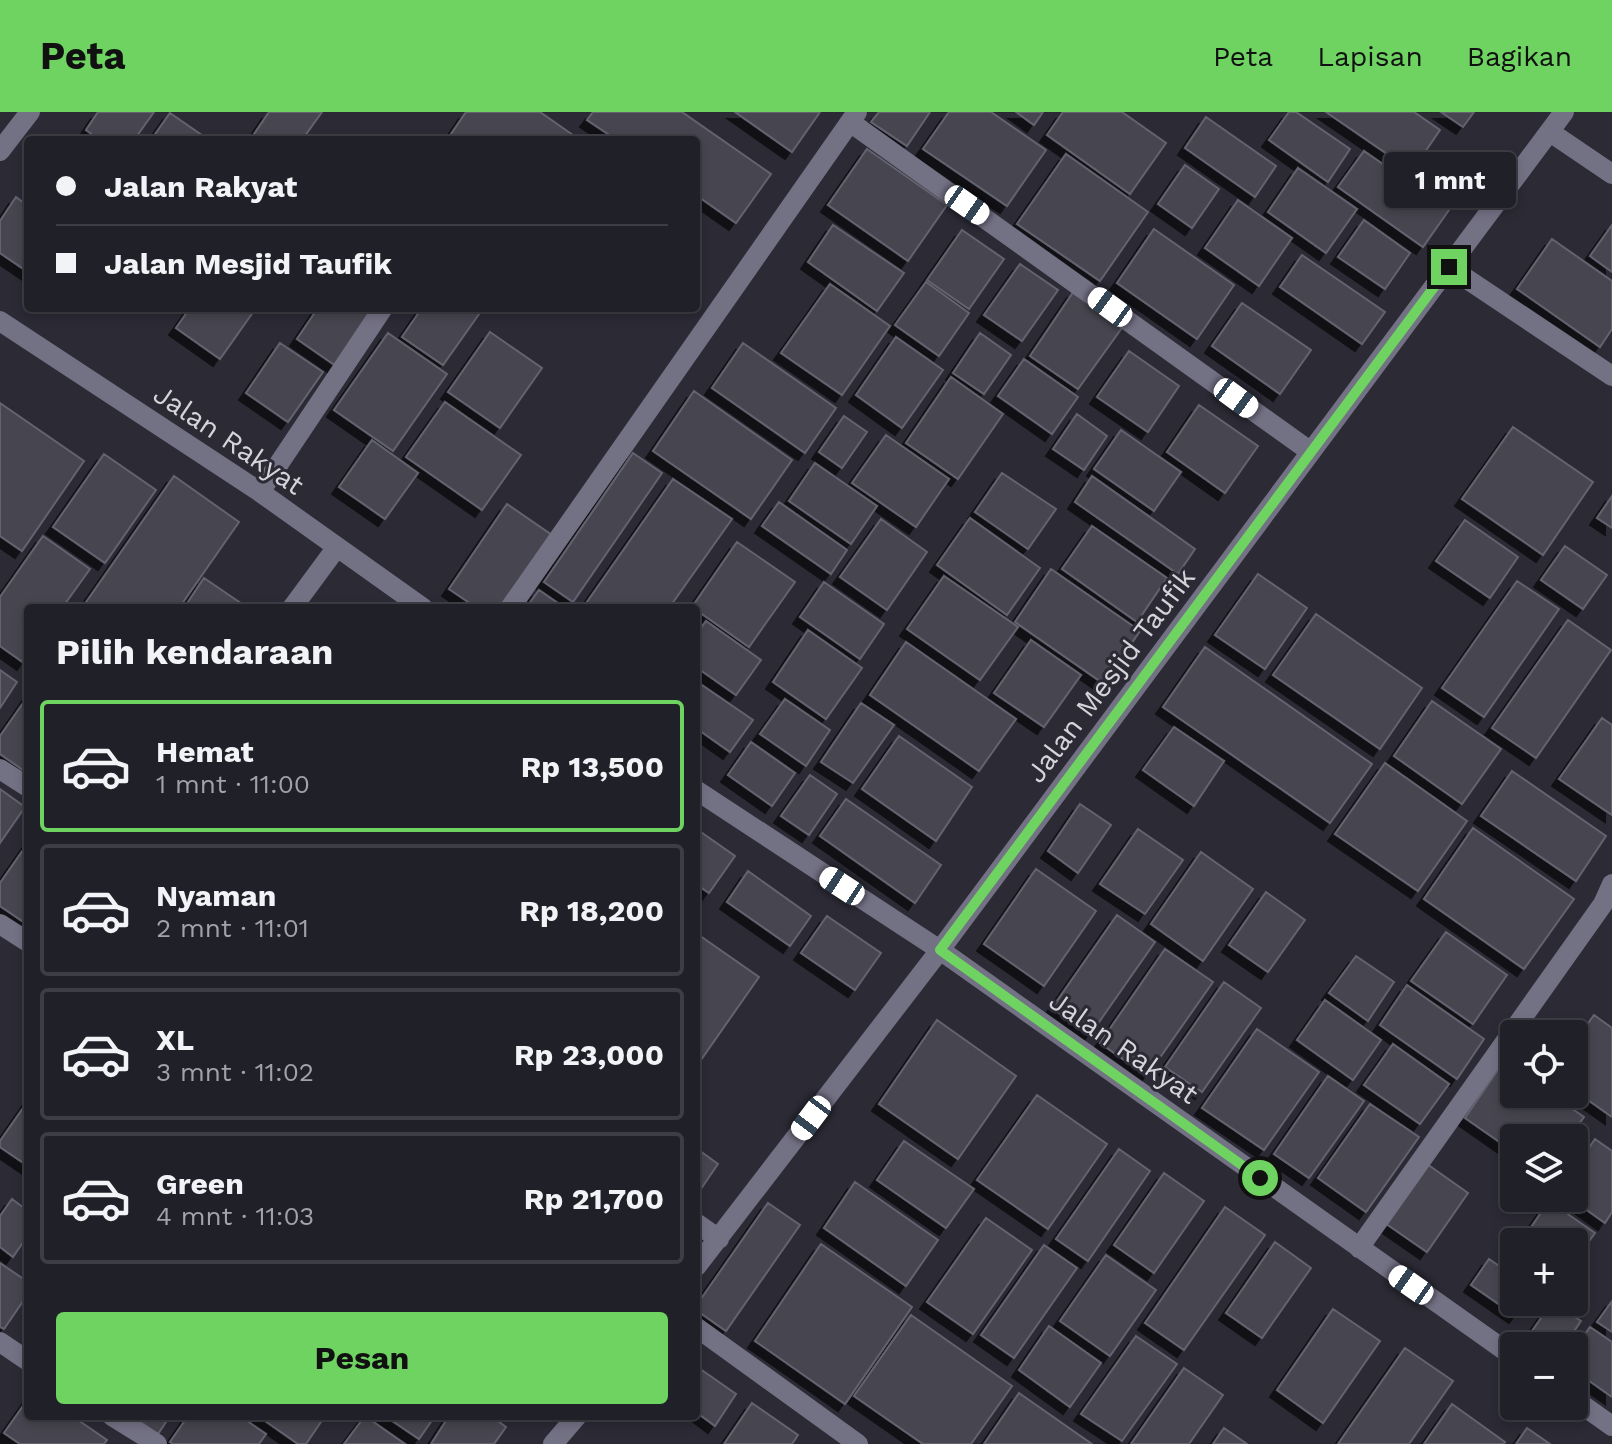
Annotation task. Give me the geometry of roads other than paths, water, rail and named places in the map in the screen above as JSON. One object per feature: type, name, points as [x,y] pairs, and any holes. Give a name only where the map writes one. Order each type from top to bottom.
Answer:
[{"type":"street","points":[[0,151],[30,112]]},
{"type":"street","name":"Jalan Mesjid Taufik","points":[[700,1262],[940,950],[1564,112]]},
{"type":"street","points":[[513,604],[853,117],[1311,452]]},
{"type":"street","points":[[1550,132],[1612,174]]},
{"type":"street","points":[[1449,267],[1612,376]]},
{"type":"street","points":[[260,492],[380,312]]},
{"type":"street","name":"Jalan Rakyat","points":[[0,321],[260,492],[417,604]]},
{"type":"street","points":[[295,604],[337,547]]},
{"type":"street","points":[[0,769],[24,784]]},
{"type":"street","name":"Jalan Rakyat","points":[[700,793],[940,950],[1500,1347]]},
{"type":"street","points":[[1359,1248],[1603,904],[1612,884]]},
{"type":"street","points":[[0,924],[24,939]]},
{"type":"street","points":[[700,1226],[719,1239]]},
{"type":"street","points":[[700,1330],[858,1444]]},
{"type":"street","points":[[0,1342],[24,1358]]},
{"type":"street","points":[[1588,1409],[1612,1426]]},
{"type":"street","points":[[118,1420],[157,1444]]},
{"type":"street","points":[[553,1444],[574,1420]]}]
